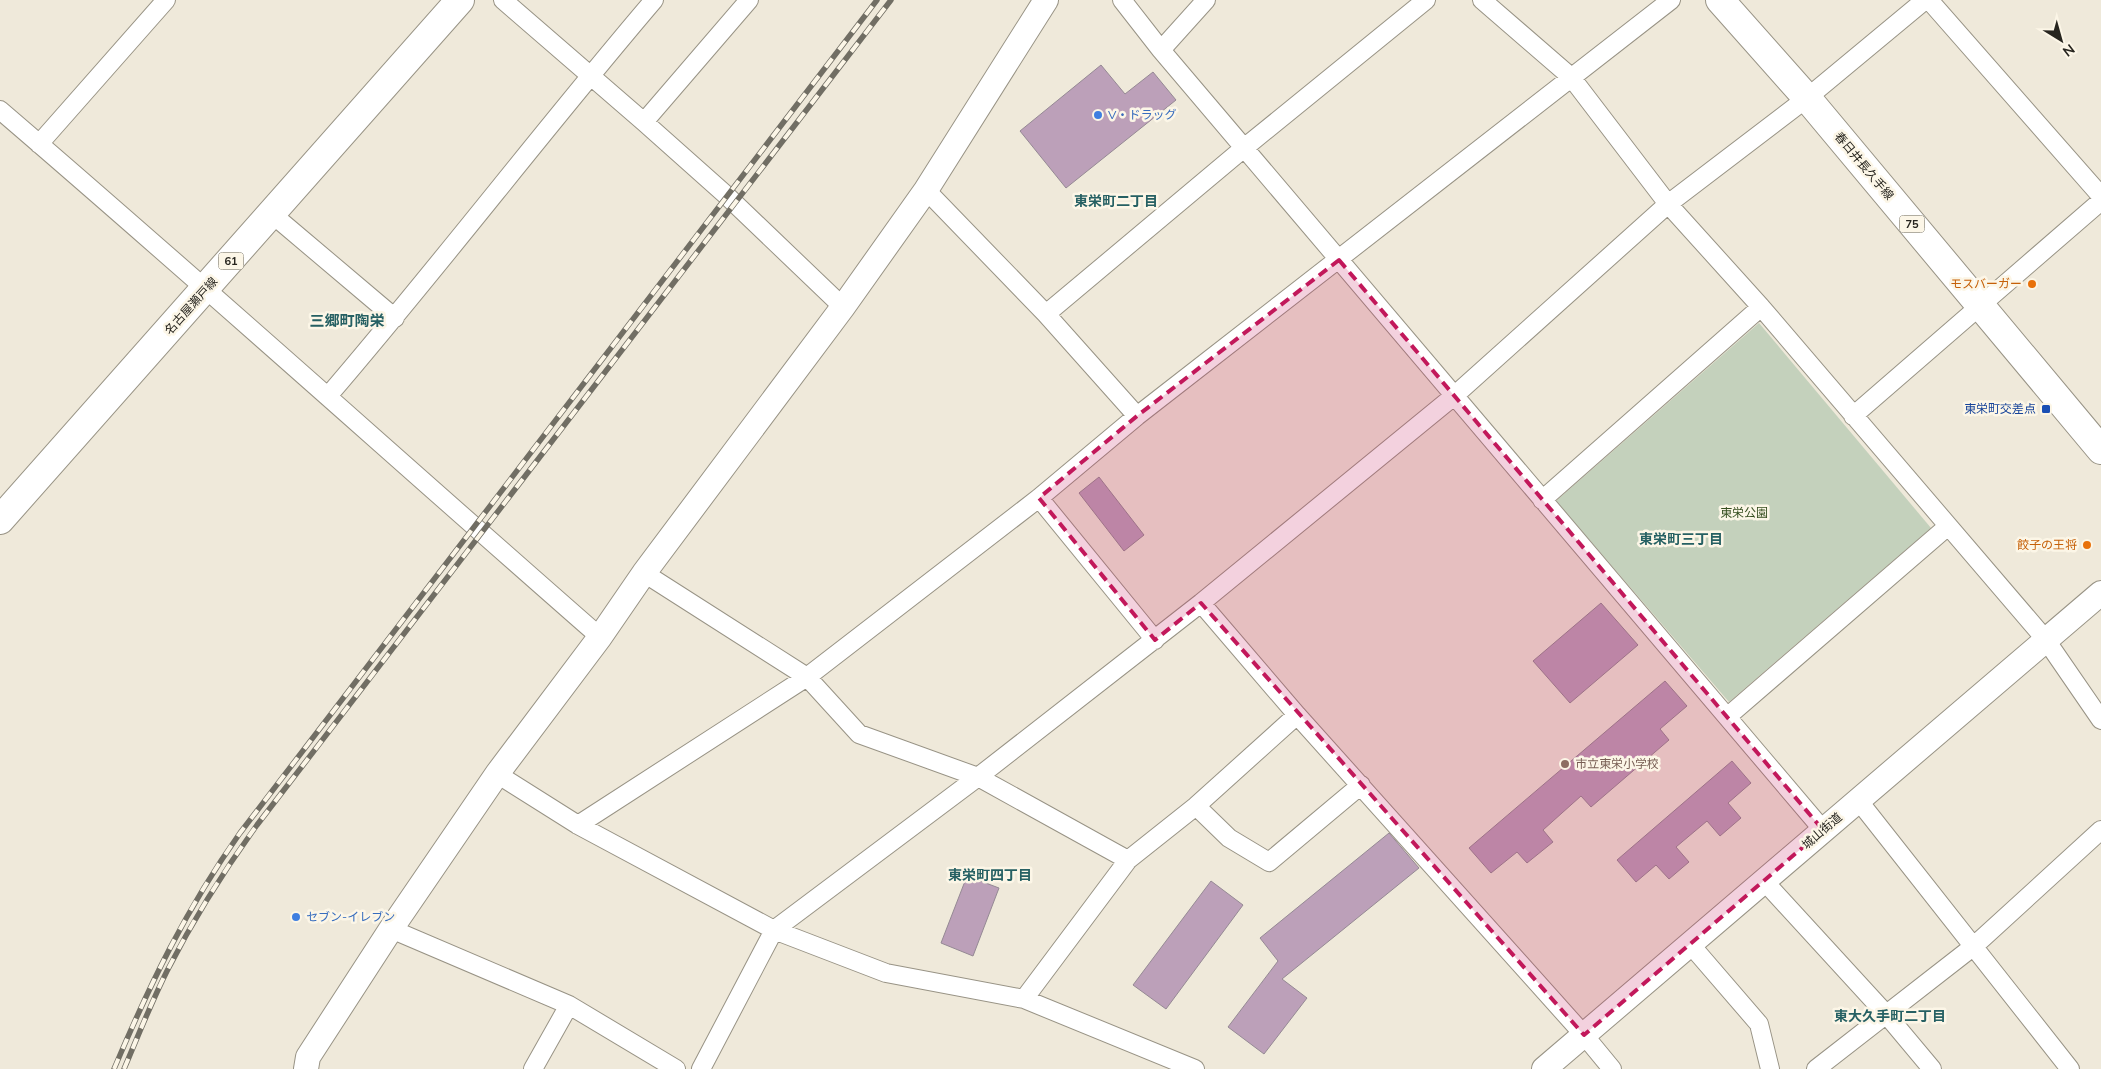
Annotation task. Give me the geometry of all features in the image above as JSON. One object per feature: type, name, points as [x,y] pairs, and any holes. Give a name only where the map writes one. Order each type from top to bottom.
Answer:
[{"type":"main road","name":"名古屋瀬戸線","points":[[0,520],[460,0]]},
{"type":"main road","name":"春日井長久手線","points":[[1720,0],[1807,98],[2101,450]]},
{"type":"street","points":[[39,144],[166,0]]},
{"type":"street","points":[[503,0],[730,199],[843,307]]},
{"type":"street","points":[[328,396],[395,318],[590,75],[654,0]]},
{"type":"street","points":[[644,122],[750,0]]},
{"type":"street","points":[[306,1069],[308,1057],[391,929],[497,774],[600,638],[644,573],[843,307],[926,190],[1046,0]]},
{"type":"street","points":[[1122,0],[1161,50],[1823,830]]},
{"type":"street","points":[[1161,50],[1206,0]]},
{"type":"street","points":[[1046,314],[1244,148],[1426,0]]},
{"type":"street","points":[[1482,0],[1571,77],[1668,204],[1760,307],[2046,640],[2101,720]]},
{"type":"street","points":[[578,826],[807,677],[1039,498],[1137,416],[1671,0]]},
{"type":"street","points":[[701,1069],[774,930],[978,777],[1201,603],[1454,396],[1668,204],[1807,98],[1925,0]]},
{"type":"street","points":[[1929,0],[2101,196]]},
{"type":"street","points":[[0,110],[328,396],[600,638]]},
{"type":"street","points":[[926,190],[1046,314],[1137,416]]},
{"type":"street","points":[[1853,416],[2101,201]]},
{"type":"street","points":[[272,214],[395,318]]},
{"type":"street","points":[[1542,500],[1760,307]]},
{"type":"street","points":[[1039,498],[1155,640]]},
{"type":"street","points":[[1727,717],[1947,527]]},
{"type":"street","points":[[644,573],[807,677],[859,734],[978,777],[1128,860]]},
{"type":"street","name":"城山街道","points":[[1544,1069],[2101,594]]},
{"type":"street","points":[[1201,603],[1297,715],[1584,1035],[1612,1069]]},
{"type":"street","points":[[1024,1000],[1128,860],[1196,806],[1297,715]]},
{"type":"street","points":[[497,774],[578,826],[774,930],[886,973],[1024,1000],[1194,1069]]},
{"type":"street","points":[[1196,806],[1230,838],[1269,862],[1361,785]]},
{"type":"street","points":[[1858,800],[2070,1069]]},
{"type":"street","points":[[1816,1069],[1974,946],[2101,830]]},
{"type":"street","points":[[1764,881],[1886,1014],[1932,1069]]},
{"type":"street","points":[[391,929],[569,1005],[676,1069]]},
{"type":"street","points":[[1690,944],[1759,1024],[1770,1069]]},
{"type":"street","points":[[533,1069],[569,1005]]},
{"type":"highlighted area","points":[[1339,260],[1823,830],[1584,1035],[1201,603],[1155,640],[1039,498],[1137,416]]},
{"type":"green space","name":"東栄公園","points":[[1759,323],[1931,528],[1729,702],[1556,501]]},
{"type":"building","name":"V・ドラッグ","points":[[1101,65],[1125,94],[1153,72],[1176,100],[1066,188],[1020,131]]},
{"type":"building","points":[[1099,477],[1144,535],[1124,551],[1079,493]]},
{"type":"building","points":[[1601,603],[1638,645],[1570,703],[1533,661]]},
{"type":"building","points":[[1665,681],[1687,706],[1660,729],[1669,740],[1591,807],[1581,796],[1543,830],[1553,842],[1527,863],[1517,852],[1491,873],[1469,848]]},
{"type":"building","points":[[1732,761],[1751,783],[1728,803],[1741,818],[1720,836],[1707,821],[1676,847],[1689,862],[1669,879],[1656,865],[1636,882],[1617,860]]},
{"type":"building","points":[[1389,833],[1419,868],[1282,979],[1307,998],[1264,1054],[1228,1027],[1278,961],[1260,938]]},
{"type":"building","points":[[967,876],[999,888],[973,956],[941,943]]},
{"type":"building","points":[[1211,881],[1243,905],[1166,1009],[1133,985]]},
{"type":"railway","points":[[114,1069],[141,1007],[170,948],[203,890],[240,833],[877,0]]},
{"type":"railway","points":[[124,1069],[167,971],[187,933],[232,860],[257,825],[891,0]]},
{"type":"place","name":"V・ドラッグ","points":[[1098,115]]},
{"type":"place","name":"モスバーガー","points":[[2032,284]]},
{"type":"place","name":"東栄町交差点","points":[[2046,409]]},
{"type":"place","name":"餃子の王将","points":[[2087,545]]},
{"type":"place","name":"市立東栄小学校","points":[[1565,764]]},
{"type":"place","name":"セブン-イレブン","points":[[296,917]]},
{"type":"district","name":"東栄町二丁目","points":[[1116,201]]},
{"type":"district","name":"三郷町陶栄","points":[[347,321]]},
{"type":"district","name":"東栄町三丁目","points":[[1681,539]]},
{"type":"district","name":"東栄町四丁目","points":[[990,875]]},
{"type":"district","name":"東大久手町二丁目","points":[[1890,1016]]}]
